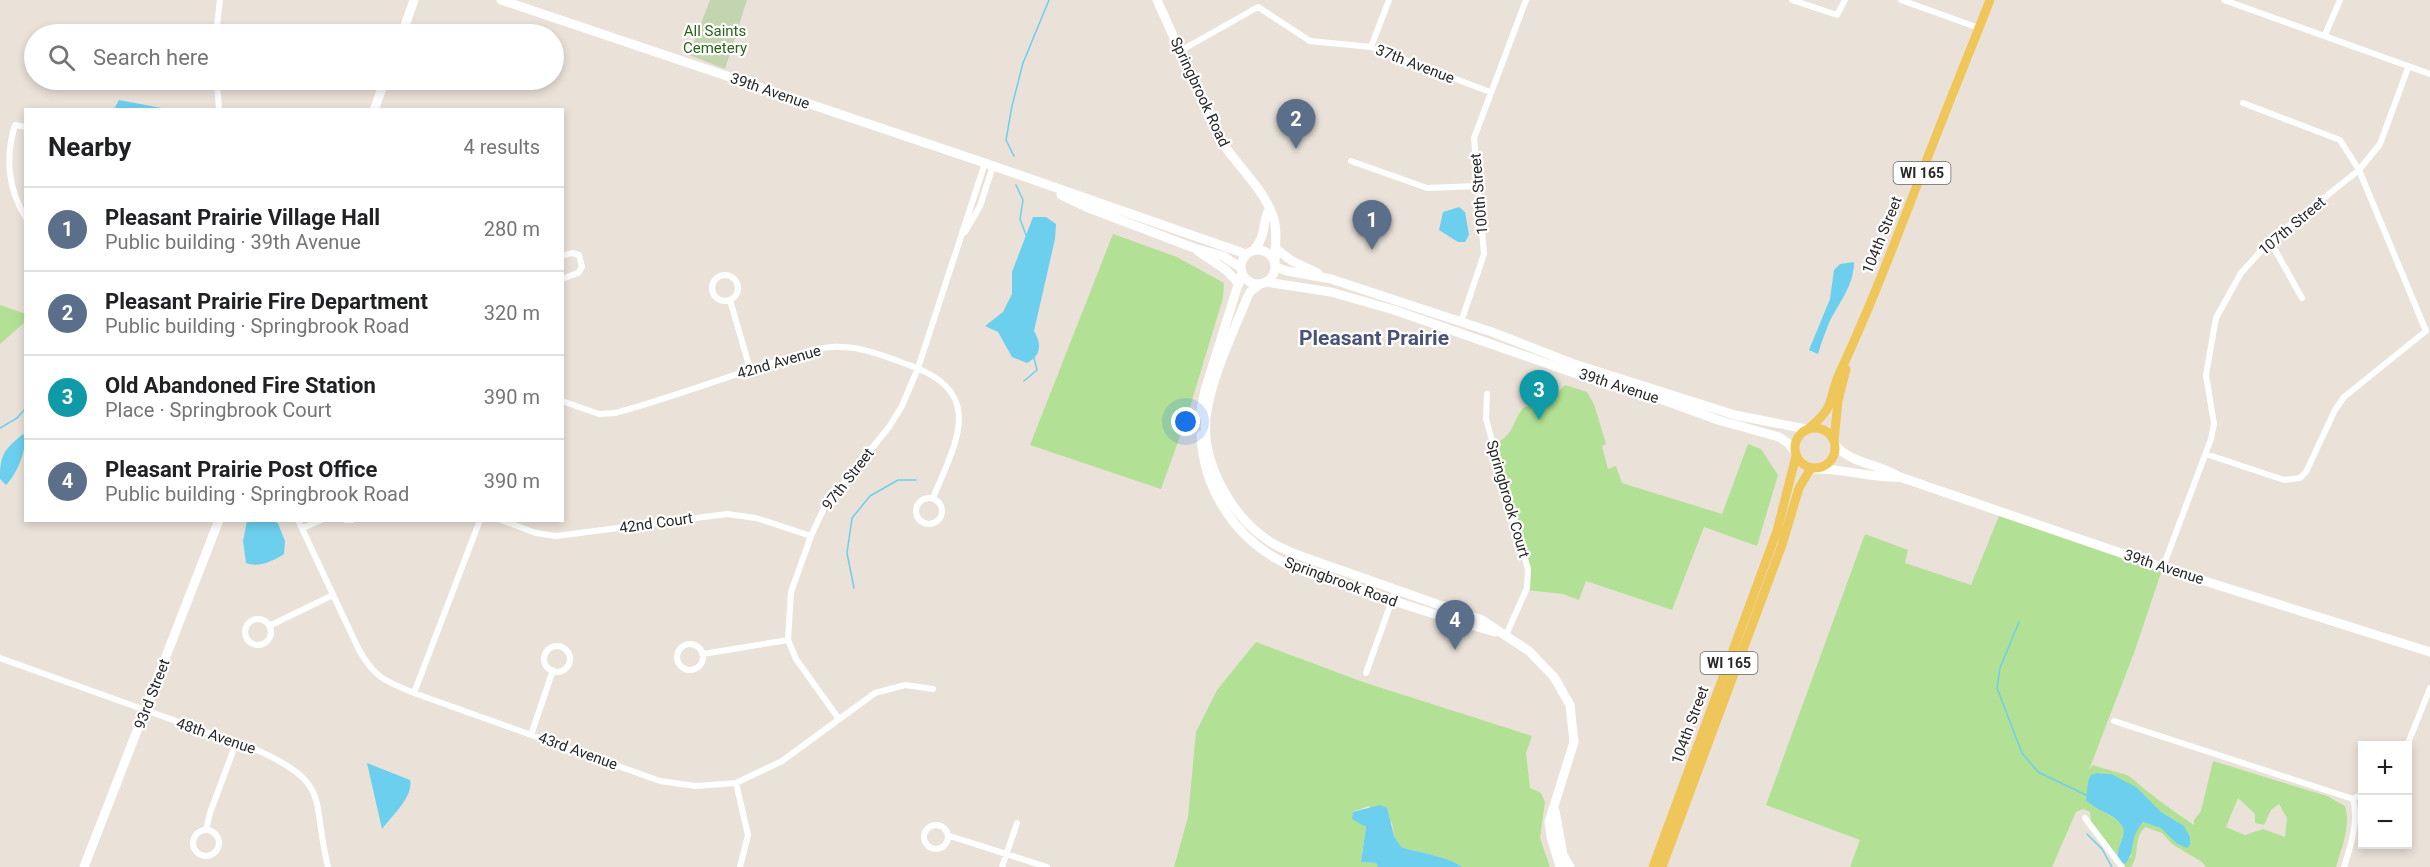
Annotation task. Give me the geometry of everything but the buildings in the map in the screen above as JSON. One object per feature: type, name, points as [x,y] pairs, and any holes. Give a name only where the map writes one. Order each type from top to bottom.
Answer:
[{"type":"main road","points":[[406,24],[414,0]]},
{"type":"main road","name":"39th Avenue","points":[[501,0],[1250,252]]},
{"type":"main road","name":"Springbrook Road","points":[[1157,0],[1219,138],[1231,156],[1255,182],[1273,214],[1276,265]]},
{"type":"main road","name":"104th Street","points":[[1808,429],[1824,416],[1831,405],[1840,372],[1990,0]]},
{"type":"main road","points":[[375,108],[381,90]]},
{"type":"main road","name":"39th Avenue","points":[[1039,182],[1086,207],[1194,248],[1223,256],[1241,270]]},
{"type":"main road","points":[[1250,252],[1265,251],[1273,258],[1276,265],[1274,274],[1263,283],[1249,281],[1241,270],[1242,260],[1250,252],[1262,240],[1265,215],[1269,210]]},
{"type":"main road","points":[[1194,248],[1226,270],[1239,284]]},
{"type":"main road","points":[[1275,248],[1292,261],[1331,279]]},
{"type":"main road","name":"39th Avenue","points":[[1276,265],[1287,271],[1331,279],[1461,322],[1720,415],[1779,437],[1788,443],[1795,454]]},
{"type":"main road","name":"Springbrook Road","points":[[1241,270],[1239,284],[1205,390],[1201,410],[1203,457],[1216,494],[1238,528],[1271,555],[1294,567],[1392,601],[1506,635]]},
{"type":"main road","name":"39th Avenue","points":[[1263,283],[1331,291],[1394,310],[1608,385],[1720,415],[1808,429]]},
{"type":"main road","name":"Springbrook Road","points":[[1263,283],[1250,292],[1247,298],[1207,410],[1207,442],[1221,486],[1239,513],[1269,541],[1298,555],[1482,620],[1529,651],[1554,677],[1570,705],[1574,742],[1549,822],[1560,867]]},
{"type":"main road","name":"104th Street","points":[[1835,443],[1838,401],[1852,346]]},
{"type":"main road","points":[[1808,429],[1822,429],[1831,436],[1835,443]]},
{"type":"main road","name":"WI 165","points":[[1795,454],[1797,439],[1808,429]]},
{"type":"main road","name":"39th Avenue","points":[[1835,443],[1852,460],[1886,468],[1899,477],[2163,567],[2430,652]]},
{"type":"main road","name":"WI 165","points":[[1813,468],[1828,464],[1832,459],[1835,443]]},
{"type":"main road","points":[[1795,454],[1799,462],[1813,468]]},
{"type":"main road","name":"104th Street","points":[[1653,867],[1777,531],[1795,454]]},
{"type":"main road","name":"39th Avenue","points":[[1813,468],[1831,468],[1888,478],[1899,477]]},
{"type":"main road","name":"104th Street","points":[[1662,867],[1780,550],[1799,488],[1813,468]]},
{"type":"main road","name":"93rd Street","points":[[84,867],[218,522]]},
{"type":"main road","name":"Springbrook Road","points":[[1554,806],[1563,855],[1570,867]]},
{"type":"street","points":[[217,24],[220,0]]},
{"type":"street","points":[[1180,51],[1258,7],[1261,0]]},
{"type":"street","points":[[1371,47],[1389,0]]},
{"type":"street","name":"100th Street","points":[[1461,322],[1484,254],[1474,138],[1526,0]]},
{"type":"street","points":[[1792,0],[1837,15],[1845,0]]},
{"type":"street","points":[[1901,0],[1979,28]]},
{"type":"street","points":[[2224,0],[2430,74]]},
{"type":"street","points":[[2325,35],[2340,0]]},
{"type":"street","name":"37th Avenue","points":[[1258,7],[1310,41],[1371,47],[1490,92]]},
{"type":"street","name":"107th Street","points":[[2163,567],[2206,454],[2214,424],[2206,375],[2216,318],[2241,273],[2270,241],[2359,170],[2380,144],[2408,68]]},
{"type":"street","points":[[218,90],[219,108]]},
{"type":"street","points":[[2206,454],[2284,480],[2300,478],[2306,472],[2335,410],[2344,397],[2428,331],[2359,170],[2340,140],[2243,103]]},
{"type":"street","points":[[24,127],[15,125],[9,148],[10,180],[16,200],[24,214]]},
{"type":"street","points":[[1351,161],[1427,188],[1477,186]]},
{"type":"street","name":"97th Street","points":[[839,718],[796,659],[788,639],[791,592],[811,536],[831,496],[890,427],[902,406],[918,368],[989,164]]},
{"type":"street","points":[[2270,241],[2302,298]]},
{"type":"street","points":[[564,255],[572,253],[579,255],[582,267],[578,273],[564,278]]},
{"type":"street","points":[[721,276],[729,276],[736,281],[738,290],[730,300],[718,299],[713,293],[714,281],[721,276]]},
{"type":"street","points":[[730,300],[750,369]]},
{"type":"street","name":"42nd Avenue","points":[[564,402],[599,414],[615,413],[750,369],[825,348],[841,347],[877,354],[918,368],[944,383],[958,404],[958,437],[933,498]]},
{"type":"street","name":"Springbrook Court","points":[[1487,394],[1486,419],[1528,569],[1527,588],[1506,635]]},
{"type":"street","name":"42nd Avenue","points":[[933,498],[940,504],[942,516],[932,524],[924,524],[917,517],[918,504],[924,499],[933,498]]},
{"type":"street","name":"42nd Court","points":[[506,522],[536,533],[556,536],[727,514],[756,518],[811,536]]},
{"type":"street","name":"43rd Avenue","points":[[299,522],[369,668],[392,684],[414,693],[660,781],[696,786],[736,783],[782,761],[875,693],[905,686],[933,689]]},
{"type":"street","points":[[303,528],[316,522]]},
{"type":"street","points":[[414,693],[479,522]]},
{"type":"street","points":[[1366,674],[1396,589]]},
{"type":"street","points":[[269,626],[333,595]]},
{"type":"street","points":[[252,621],[263,621],[269,626],[270,635],[265,642],[253,644],[246,638],[246,628],[252,621]]},
{"type":"street","points":[[703,654],[788,639]]},
{"type":"street","points":[[690,643],[698,646],[703,654],[702,662],[692,670],[680,666],[677,659],[681,646],[690,643]]},
{"type":"street","points":[[553,647],[563,648],[570,658],[568,666],[561,671],[553,670],[546,666],[546,654],[553,647]]},
{"type":"street","name":"48th Avenue","points":[[0,658],[237,743],[294,768],[313,790],[319,806],[321,838],[328,867]]},
{"type":"street","points":[[531,735],[553,670]]},
{"type":"street","points":[[2409,741],[2430,688]]},
{"type":"street","points":[[2114,721],[2353,798],[2360,795]]},
{"type":"street","points":[[206,830],[214,833],[219,840],[216,852],[208,856],[200,854],[194,844],[196,836],[206,830],[237,743]]},
{"type":"street","points":[[736,783],[748,835],[740,867]]},
{"type":"street","points":[[2344,867],[2355,823],[2356,810],[2353,798]]},
{"type":"street","points":[[2085,818],[2122,867]]},
{"type":"street","points":[[1002,867],[1017,823]]},
{"type":"street","points":[[950,836],[944,846],[937,849],[927,845],[924,838],[926,830],[937,825],[944,828],[950,836],[1047,867]]},
{"type":"green space","name":"All Saints Cemetery","points":[[710,0],[747,0],[725,69],[689,55]]},
{"type":"green space","points":[[1113,234],[1177,257],[1224,283],[1223,298],[1187,417],[1161,489],[1030,445]]},
{"type":"green space","points":[[0,305],[24,313],[24,323],[0,344]]},
{"type":"green space","points":[[1565,385],[1587,392],[1594,404],[1606,444],[1602,446],[1608,469],[1616,466],[1622,483],[1722,514],[1748,444],[1761,449],[1778,475],[1757,546],[1704,527],[1672,610],[1586,581],[1579,600],[1563,594],[1526,590],[1529,578],[1493,443],[1505,438],[1523,408],[1552,398]]},
{"type":"green space","points":[[1999,516],[2163,567],[2134,653],[2089,770],[2093,765],[2129,776],[2194,825],[2194,820],[2201,811],[2213,761],[2327,796],[2345,806],[2347,814],[2345,837],[2336,867],[2206,867],[2202,862],[2172,844],[2162,833],[2145,827],[2139,837],[2134,862],[2131,867],[2122,867],[2120,864],[2131,857],[2133,838],[2143,822],[2162,828],[2176,843],[2184,826],[2161,812],[2111,774],[2097,773],[2090,804],[2123,826],[2124,833],[2116,859],[2091,823],[2090,812],[2083,809],[2076,812],[2052,867],[1850,867],[1860,840],[1766,805],[1865,534],[1908,550],[1905,563],[1971,585]],"holes":[[[2238,798],[2255,814],[2255,823],[2264,825],[2271,810],[2279,804],[2287,818],[2285,837],[2263,829],[2245,835],[2226,827]]]},
{"type":"green space","points":[[1256,642],[1363,682],[1532,736],[1526,753],[1530,788],[1541,793],[1545,802],[1540,838],[1550,867],[1462,867],[1441,857],[1401,847],[1394,836],[1392,823],[1368,806],[1353,812],[1366,826],[1361,862],[1376,863],[1378,867],[1174,867],[1188,817],[1196,732],[1217,690]]},
{"type":"water","points":[[119,100],[162,108],[115,108]]},
{"type":"water","points":[[1459,207],[1465,212],[1469,235],[1465,242],[1458,242],[1439,230],[1443,212]]},
{"type":"water","points":[[1033,217],[1046,217],[1056,224],[1055,239],[1034,331],[1039,349],[1035,357],[1027,363],[1012,357],[998,332],[985,326],[1003,312],[1012,294],[1012,272]]},
{"type":"water","points":[[1854,262],[1852,279],[1829,323],[1818,354],[1809,350],[1830,299],[1834,270],[1840,264]]},
{"type":"water","points":[[24,435],[20,462],[6,485],[0,479],[1,464],[4,453],[11,444]]},
{"type":"water","points":[[247,522],[277,522],[285,541],[284,554],[261,564],[246,563],[243,541]]},
{"type":"water","points":[[367,763],[410,780],[406,799],[382,829]]},
{"type":"water","points":[[2111,774],[2136,787],[2161,812],[2184,826],[2190,837],[2190,845],[2187,848],[2176,843],[2161,828],[2143,822],[2135,834],[2129,859],[2126,863],[2120,864],[2118,854],[2124,830],[2122,826],[2114,818],[2086,800],[2088,782],[2091,775]]},
{"type":"water","points":[[1380,805],[1387,808],[1394,836],[1401,847],[1441,857],[1462,867],[1378,867],[1376,863],[1361,862],[1366,827],[1352,819],[1353,812]]},
{"type":"waterway","points":[[1014,156],[1006,140],[1012,106],[1023,63],[1049,0]]},
{"type":"waterway","points":[[1016,185],[1023,200],[1020,219],[1026,235]]},
{"type":"waterway","points":[[1024,381],[1037,370],[1034,358]]},
{"type":"waterway","points":[[0,428],[17,418],[24,410]]},
{"type":"waterway","points":[[854,588],[847,553],[852,518],[870,496],[898,480],[916,480]]},
{"type":"waterway","points":[[2019,622],[2000,668],[1997,688],[2022,753],[2038,772],[2086,795]]},
{"type":"waterway","points":[[2087,834],[2102,849],[2112,867]]},
{"type":"place","name":"Pleasant Prairie Fire Department","points":[[1296,149]]},
{"type":"place","name":"Pleasant Prairie Village Hall","points":[[1372,250]]},
{"type":"place","name":"Old Abandoned Fire Station","points":[[1539,420]]},
{"type":"place","name":"Pleasant Prairie Post Office","points":[[1455,650]]},
{"type":"district","name":"Pleasant Prairie","points":[[1374,338]]}]
